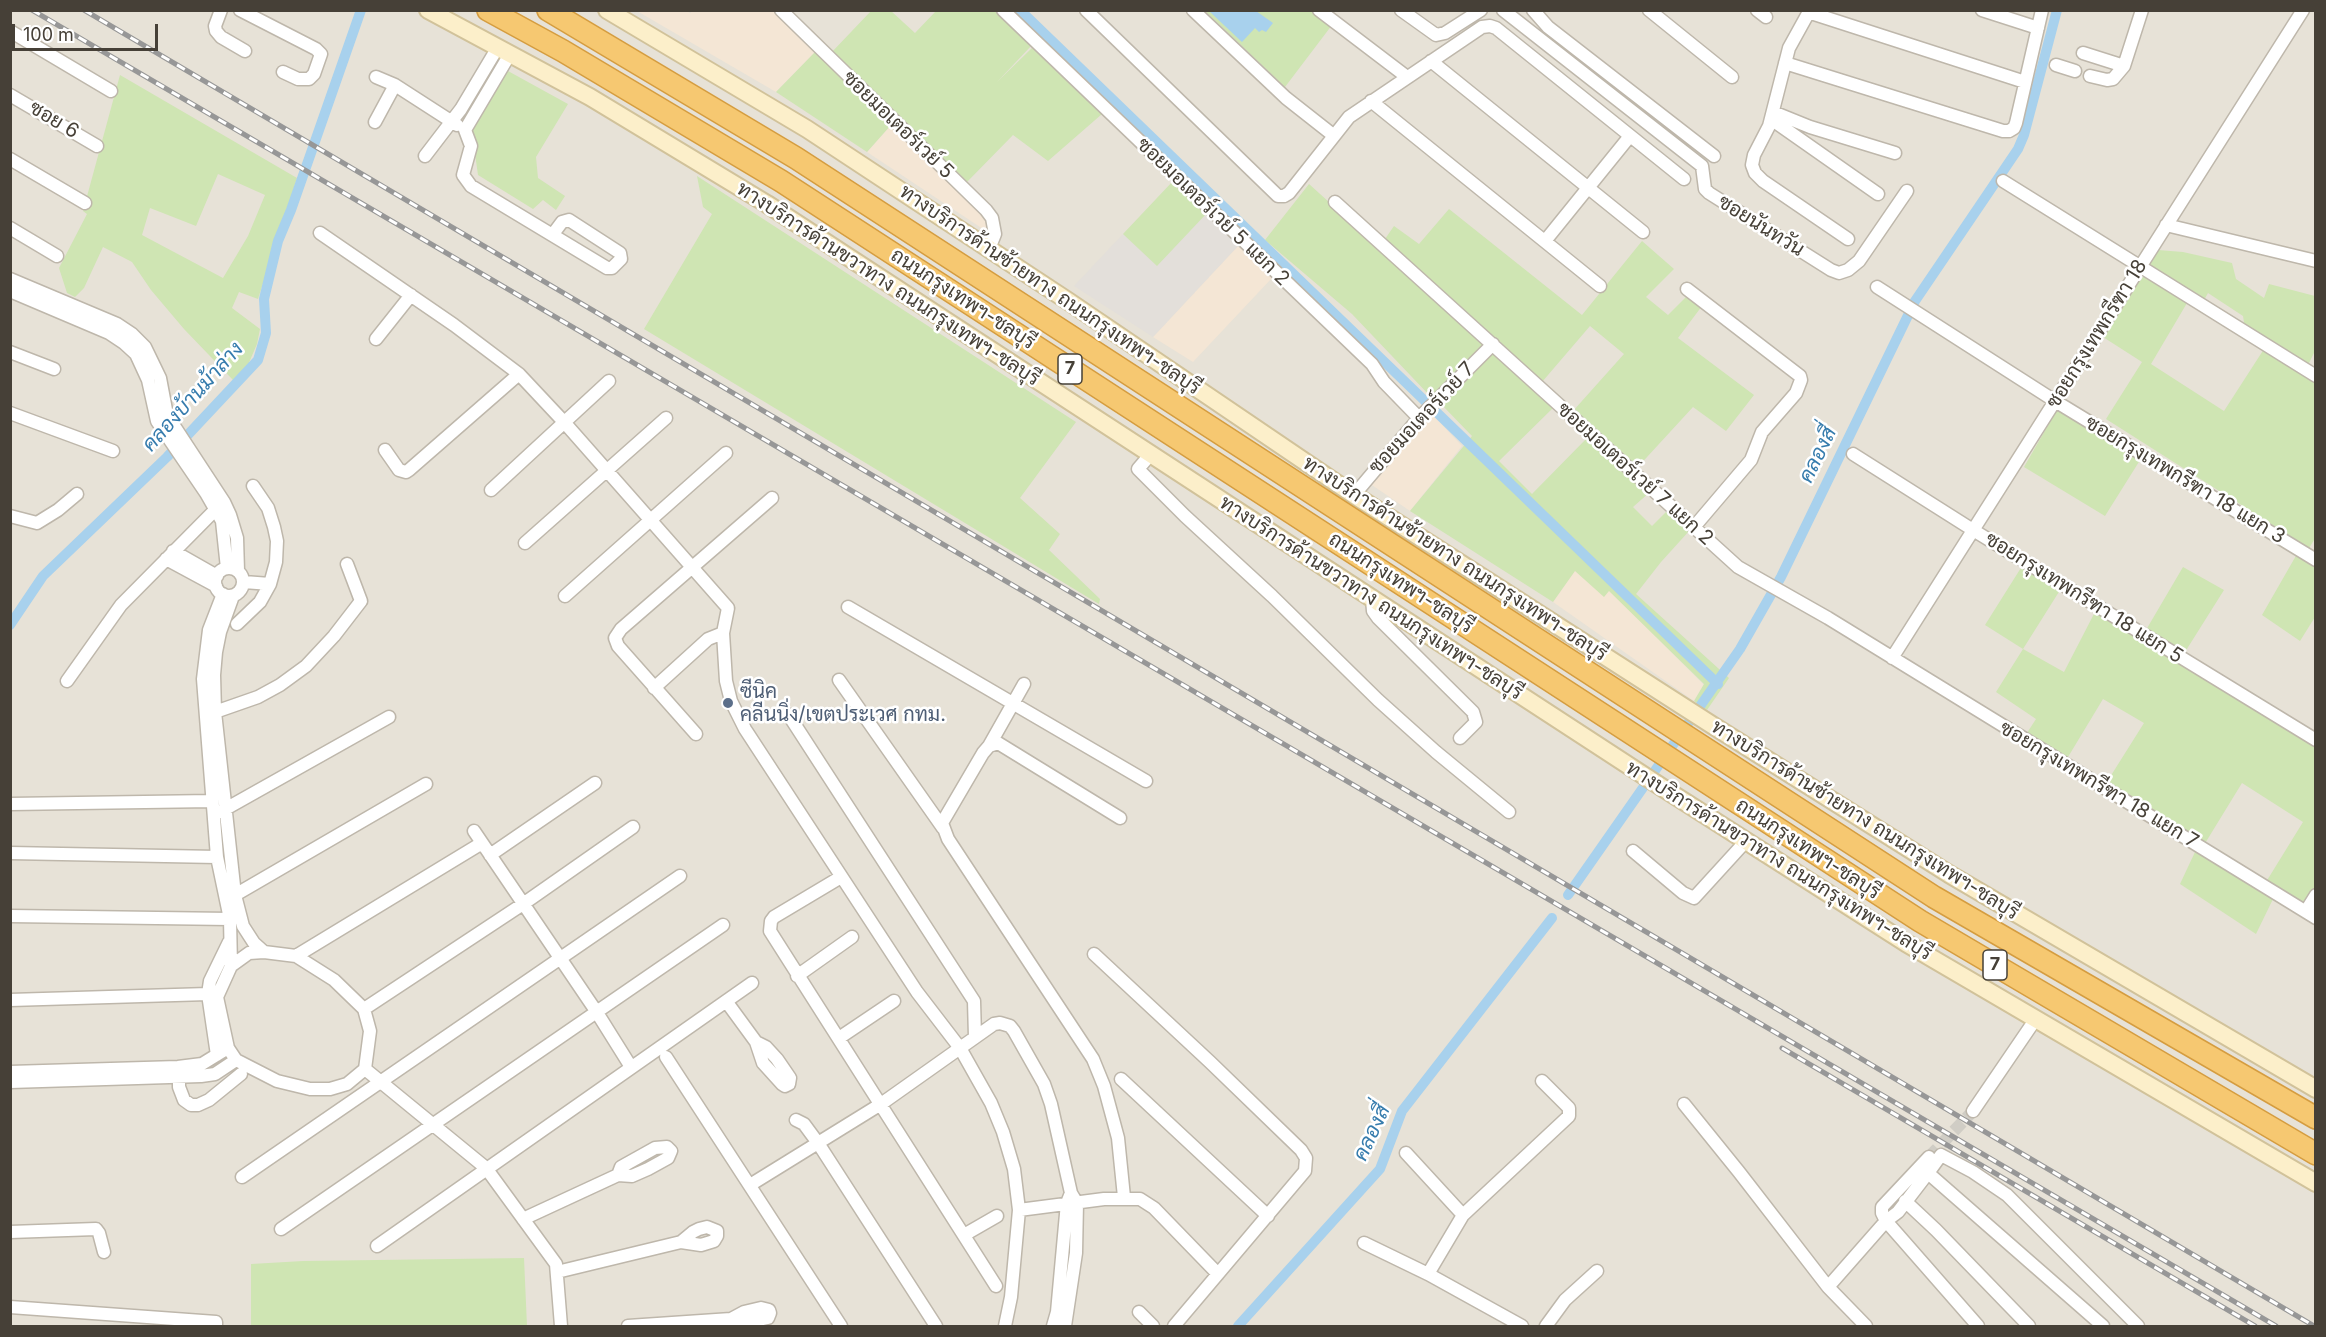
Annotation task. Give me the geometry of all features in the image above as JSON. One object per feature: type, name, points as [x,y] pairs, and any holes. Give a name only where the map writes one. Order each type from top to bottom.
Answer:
[{"type":"highway","name":"ถนนกรุงเทพฯ-ชลบุรี","points":[[488,10],[563,51],[781,181],[1920,921],[2316,1154]]},
{"type":"highway","name":"ถนนกรุงเทพฯ-ชลบุรี","points":[[548,10],[796,158],[1934,897],[2316,1118]]},
{"type":"main road","name":"ทางบริการด้านขวาทาง ถนนกรุงเทพฯ-ชลบุรี","points":[[428,10],[590,98],[767,204],[1663,788],[1906,943],[2316,1183]]},
{"type":"main road","name":"ทางบริการด้านซ้ายทาง ถนนกรุงเทพฯ-ชลบุรี","points":[[606,10],[807,129],[1354,495],[1712,725],[1949,874],[2316,1089]]},
{"type":"street","points":[[221,10],[215,26],[216,31],[221,37],[245,51]]},
{"type":"street","points":[[240,10],[316,49],[321,54],[314,74],[309,80],[297,79],[283,72]]},
{"type":"street","name":"ซอยมอเตอร์เวย์ 5","points":[[781,10],[986,210],[992,218],[995,234],[989,249]]},
{"type":"street","name":"ซอยมอเตอร์เวย์ 5 แยก 2","points":[[1003,10],[1372,364],[1384,382],[1421,416]]},
{"type":"street","points":[[1086,10],[1278,196],[1289,193],[1349,117],[1482,27],[1490,26],[1496,28],[1684,178]]},
{"type":"street","points":[[1193,10],[1287,98],[1333,135]]},
{"type":"street","points":[[1319,10],[1407,77]]},
{"type":"street","points":[[1401,10],[1436,35],[1445,33],[1481,10]]},
{"type":"street","name":"ซอยนันทวัน","points":[[1503,10],[1702,166],[1705,189],[1709,193],[1831,270],[1839,273],[1848,270],[1859,261],[1907,191]]},
{"type":"street","points":[[1533,10],[1548,27],[1714,156]]},
{"type":"street","points":[[1649,10],[1732,77]]},
{"type":"street","points":[[1982,10],[2038,28]]},
{"type":"street","points":[[1785,63],[2003,131],[2014,128],[2016,123],[2042,10]]},
{"type":"street","points":[[2090,76],[2113,79],[2124,66],[2142,10]]},
{"type":"street","name":"ซอยกรุงเทพกรีฑา 18","points":[[1892,658],[2303,10]]},
{"type":"street","points":[[1848,239],[1763,181],[1755,173],[1752,165],[1754,155],[1772,116],[1785,63],[1795,36],[1809,11],[2025,82]]},
{"type":"street","points":[[12,36],[111,91]]},
{"type":"street","points":[[425,156],[504,50]]},
{"type":"street","points":[[465,130],[504,50]]},
{"type":"street","points":[[2083,53],[2124,66]]},
{"type":"street","points":[[1431,61],[1643,232]]},
{"type":"street","points":[[2056,65],[2075,71]]},
{"type":"street","points":[[376,76],[395,85],[465,130],[471,146],[464,168],[466,180],[471,186],[607,268],[612,268],[621,259],[620,253],[569,220],[562,222],[553,234]]},
{"type":"street","points":[[375,122],[395,85]]},
{"type":"street","name":"ซอย 6","points":[[10,95],[97,146]]},
{"type":"street","points":[[1371,101],[1600,286]]},
{"type":"street","points":[[1772,116],[1895,153]]},
{"type":"street","points":[[1772,116],[1878,194]]},
{"type":"street","points":[[1545,242],[1630,136]]},
{"type":"street","points":[[10,159],[85,202]]},
{"type":"street","points":[[2003,181],[2316,376]]},
{"type":"street","name":"ซอยมอเตอร์เวย์ 7 แยก 2","points":[[1335,202],[1738,567],[1785,595]]},
{"type":"street","points":[[2166,225],[2316,261]]},
{"type":"street","points":[[10,228],[57,256]]},
{"type":"street","points":[[320,233],[411,295],[519,374],[651,519],[728,608],[723,633],[724,659],[731,701],[745,729],[917,992],[960,1048],[991,1103],[1010,1150],[1019,1210],[1011,1298],[1005,1326]]},
{"type":"street","points":[[10,279],[117,324],[132,334],[145,347],[160,378],[162,418]]},
{"type":"street","name":"ซอยกรุงเทพกรีฑา 18 แยก 3","points":[[1877,287],[2055,401],[2316,560]]},
{"type":"street","points":[[1688,289],[1800,376],[1801,380],[1796,393],[1762,432],[1751,460],[1694,527]]},
{"type":"street","points":[[10,291],[109,333],[136,354],[162,418],[220,505],[230,583],[216,652],[214,675],[219,812],[217,857],[230,919],[231,966]]},
{"type":"street","points":[[376,339],[411,295]]},
{"type":"street","name":"ซอยมอเตอร์เวย์ 7","points":[[1354,495],[1441,394],[1493,344]]},
{"type":"street","points":[[10,352],[54,369]]},
{"type":"street","points":[[385,450],[399,470],[406,472],[519,374]]},
{"type":"street","points":[[491,490],[609,381]]},
{"type":"street","points":[[10,413],[113,452]]},
{"type":"street","points":[[525,543],[666,418]]},
{"type":"street","points":[[565,596],[726,453]]},
{"type":"street","name":"ซอยกรุงเทพกรีฑา 18 แยก 5","points":[[1853,454],[2316,740]]},
{"type":"street","points":[[1150,455],[1138,469],[1185,516],[1272,596],[1328,653],[1436,752],[1509,812]]},
{"type":"street","points":[[237,624],[254,610],[268,589],[276,562],[277,541],[268,508],[253,486]]},
{"type":"street","points":[[10,516],[37,523],[58,510],[77,494]]},
{"type":"street","points":[[696,734],[618,646],[615,638],[621,629],[772,498]]},
{"type":"street","points":[[67,681],[120,605],[220,505]]},
{"type":"street","points":[[169,555],[230,583],[268,589]]},
{"type":"street","points":[[215,712],[258,697],[280,685],[306,666],[334,636],[361,601],[347,564]]},
{"type":"street","points":[[230,583],[209,630],[203,679],[212,801],[219,812],[243,926],[254,943],[264,952]]},
{"type":"street","name":"ซอยกรุงเทพกรีฑา 18 แยก 7","points":[[1785,595],[1828,618],[2311,915]]},
{"type":"street","points":[[1372,599],[1373,611],[1378,618],[1473,712],[1476,722],[1460,738]]},
{"type":"street","points":[[848,607],[1146,781]]},
{"type":"street","points":[[654,688],[708,639],[723,633]]},
{"type":"street","points":[[839,680],[943,828],[1093,1059],[1104,1086],[1118,1138],[1124,1197]]},
{"type":"street","points":[[943,828],[943,819],[989,746],[1024,684]]},
{"type":"street","points":[[788,714],[974,1001],[975,1037]]},
{"type":"street","points":[[219,812],[389,717]]},
{"type":"street","points":[[989,746],[1003,744],[1120,818]]},
{"type":"street","points":[[490,855],[595,783]]},
{"type":"street","points":[[236,895],[426,784]]},
{"type":"street","points":[[10,804],[212,801]]},
{"type":"street","points":[[364,1009],[523,904],[633,827]]},
{"type":"street","points":[[474,831],[632,1067]]},
{"type":"street","points":[[1634,851],[1683,893],[1694,898],[1746,841]]},
{"type":"street","points":[[296,956],[482,843]]},
{"type":"street","points":[[10,853],[217,857]]},
{"type":"street","points":[[242,1177],[680,876]]},
{"type":"street","points":[[841,877],[780,913],[771,921],[770,931],[996,1286]]},
{"type":"street","points":[[2311,915],[2316,895]]},
{"type":"street","points":[[10,916],[230,919]]},
{"type":"street","points":[[281,1229],[723,925]]},
{"type":"street","points":[[797,976],[852,937]]},
{"type":"street","points":[[212,995],[231,966],[249,953],[264,952],[296,956],[334,980],[364,1009],[370,1031],[365,1069],[347,1084],[330,1089],[310,1089],[277,1081],[222,1051],[212,995],[216,966],[230,940]]},
{"type":"street","points":[[1094,954],[1301,1150],[1306,1158],[1305,1171],[1174,1326]]},
{"type":"street","points":[[377,1246],[752,983]]},
{"type":"street","points":[[10,1000],[212,995]]},
{"type":"street","points":[[839,1038],[894,1000]]},
{"type":"street","points":[[726,1001],[756,1042]]},
{"type":"street","points":[[1973,1111],[2035,1020]]},
{"type":"street","points":[[750,1185],[881,1104],[994,1024],[1010,1026],[1034,1064],[1051,1104],[1072,1200],[1076,1253],[1065,1326]]},
{"type":"street","points":[[10,1082],[179,1072],[202,1064],[222,1051]]},
{"type":"street","points":[[666,1057],[841,1326]]},
{"type":"street","points":[[10,1072],[215,1074],[236,1060]]},
{"type":"street","points":[[365,1069],[486,1168],[556,1264],[561,1326]]},
{"type":"street","points":[[179,1072],[179,1087],[184,1100],[191,1105],[198,1105],[208,1100],[241,1074]]},
{"type":"street","points":[[1121,1079],[1268,1216]]},
{"type":"street","points":[[1428,1274],[1463,1215],[1569,1116],[1569,1108],[1542,1081]]},
{"type":"street","points":[[1684,1104],[1828,1287],[1866,1326]]},
{"type":"street","points":[[796,1120],[804,1125],[818,1143],[936,1326]]},
{"type":"street","points":[[1406,1153],[1463,1215]]},
{"type":"street","points":[[1828,1287],[1886,1221],[1898,1212],[1941,1155],[1990,1182],[2007,1195],[2138,1326]]},
{"type":"street","points":[[1929,1157],[1882,1207],[1886,1221],[1978,1326]]},
{"type":"street","points":[[1928,1173],[2103,1326]]},
{"type":"street","points":[[523,1219],[618,1175]]},
{"type":"street","points":[[1019,1210],[1072,1200],[1124,1197],[1140,1199],[1148,1203],[1218,1274]]},
{"type":"street","points":[[1053,1326],[1057,1312],[1072,1200]]},
{"type":"street","points":[[1905,1201],[2029,1326]]},
{"type":"street","points":[[964,1235],[997,1216]]},
{"type":"street","points":[[10,1232],[96,1229],[104,1252]]},
{"type":"street","points":[[557,1272],[681,1242]]},
{"type":"street","points":[[1364,1243],[1428,1274],[1522,1326]]},
{"type":"street","points":[[1546,1326],[1565,1300],[1597,1271]]},
{"type":"street","points":[[10,1307],[216,1324]]},
{"type":"street","points":[[1139,1312],[1153,1326]]},
{"type":"street","points":[[628,1326],[731,1319]]},
{"type":"shaded area","points":[[693,10],[774,11],[816,51],[776,92],[637,11],[687,11],[690,13]]},
{"type":"shaded area","points":[[10,11],[2315,11],[2315,1326],[11,1326]]},
{"type":"shaded area","points":[[891,125],[986,216],[989,227],[986,231],[867,152]]},
{"type":"shaded area","points":[[1207,213],[1238,246],[1153,337],[1074,286],[1123,234],[1157,265]]},
{"type":"shaded area","points":[[1238,246],[1272,278],[1193,362],[1153,337]]},
{"type":"shaded area","points":[[1430,412],[1462,446],[1410,511],[1369,483]]},
{"type":"shaded area","points":[[1575,570],[1604,596],[1609,590],[1704,685],[1694,701],[1553,602]]},
{"type":"green space","points":[[871,11],[891,11],[915,33],[936,11],[995,11],[1032,45],[997,82],[1032,48],[1102,114],[1048,161],[1013,135],[966,183],[831,53]]},
{"type":"green space","points":[[1205,11],[1312,11],[1332,25],[1285,87]]},
{"type":"green space","points":[[816,51],[891,125],[867,152],[776,92]]},
{"type":"green space","points":[[508,71],[568,104],[536,157],[538,178],[565,196],[556,210],[543,200],[533,209],[478,175],[471,126]]},
{"type":"green space","points":[[120,75],[297,178],[258,299],[239,292],[232,308],[260,329],[257,344],[248,365],[233,380],[184,329],[151,290],[132,262],[103,247],[84,288],[75,297],[67,293],[59,268],[87,214],[83,211]],"holes":[[[218,174],[265,195],[248,236],[223,278],[142,235],[150,208],[196,226]]]},
{"type":"green space","points":[[697,176],[1076,422],[1020,498],[1060,534],[1049,550],[1100,599],[1099,604],[644,329],[712,214],[703,207]]},
{"type":"green space","points":[[1173,181],[1207,213],[1157,266],[1123,234]]},
{"type":"green space","points":[[1309,184],[1486,344],[1431,397],[1352,314],[1265,240]]},
{"type":"green space","points":[[1449,209],[1582,315],[1642,241],[1674,269],[1646,297],[1668,315],[1687,296],[1702,306],[1678,338],[1754,395],[1726,431],[1693,407],[1636,469],[1573,411],[1624,354],[1590,326],[1542,382],[1433,286],[1385,239],[1394,226],[1419,244]]},
{"type":"green space","points":[[2158,250],[2183,252],[2232,263],[2236,279],[2264,298],[2269,284],[2315,296],[2315,351],[2307,367],[2245,329],[2243,316],[2208,293],[2203,302],[2146,267]]},
{"type":"green space","points":[[2142,273],[2187,303],[2151,364],[2224,411],[2264,349],[2315,380],[2316,537],[2309,548],[2106,419],[2142,362],[2103,337]]},
{"type":"green space","points":[[1490,355],[1498,355],[1554,407],[1499,461],[1532,494],[1588,437],[1650,492],[1633,507],[1652,526],[1668,510],[1690,530],[1636,594],[1729,678],[1707,710],[1694,701],[1704,684],[1609,591],[1604,597],[1575,571],[1553,602],[1410,511],[1472,436],[1441,404]]},
{"type":"green space","points":[[2058,408],[2142,457],[2105,516],[2024,467]]},
{"type":"green space","points":[[2297,554],[2315,564],[2315,617],[2300,641],[2262,615]]},
{"type":"green space","points":[[2024,563],[2062,587],[2023,649],[1985,625]]},
{"type":"green space","points":[[2183,567],[2224,590],[2185,652],[2146,630]]},
{"type":"green space","points":[[2096,610],[2315,743],[2315,888],[2304,906],[2266,882],[2303,822],[2242,783],[2204,845],[2105,785],[2144,723],[2103,699],[2065,762],[2025,736],[2036,719],[1996,692],[2023,649],[2064,672]]},
{"type":"green space","points":[[2195,852],[2273,899],[2256,934],[2180,884]]},
{"type":"green space","points":[[524,1258],[527,1326],[251,1326],[251,1264],[303,1261]]},
{"type":"water","points":[[1209,11],[1256,11],[1273,23],[1266,32],[1262,30],[1259,32],[1255,28],[1242,42]]},
{"type":"waterway","name":"คลองบ้านม้าล่าง","points":[[10,625],[43,576],[167,457],[258,360],[266,333],[264,299],[278,241],[361,10]]},
{"type":"waterway","points":[[1020,10],[1718,684]]},
{"type":"waterway","name":"คลองสี่","points":[[1568,895],[1740,649],[1781,577],[1915,301],[2018,149],[2024,135],[2057,10]]},
{"type":"waterway","name":"คลองสี่","points":[[1238,1326],[1380,1169],[1402,1111],[1552,918]]},
{"type":"tunnel","points":[[1929,1157],[1973,1111]]},
{"type":"railway","points":[[32,10],[2276,1326]]},
{"type":"railway","points":[[84,10],[2314,1326]]},
{"type":"railway","points":[[1782,1048],[2255,1326]]},
{"type":"place","name":"ซีนิค คลีนนิ่ง/เขตประเวศ กทม.","points":[[728,703]]}]
